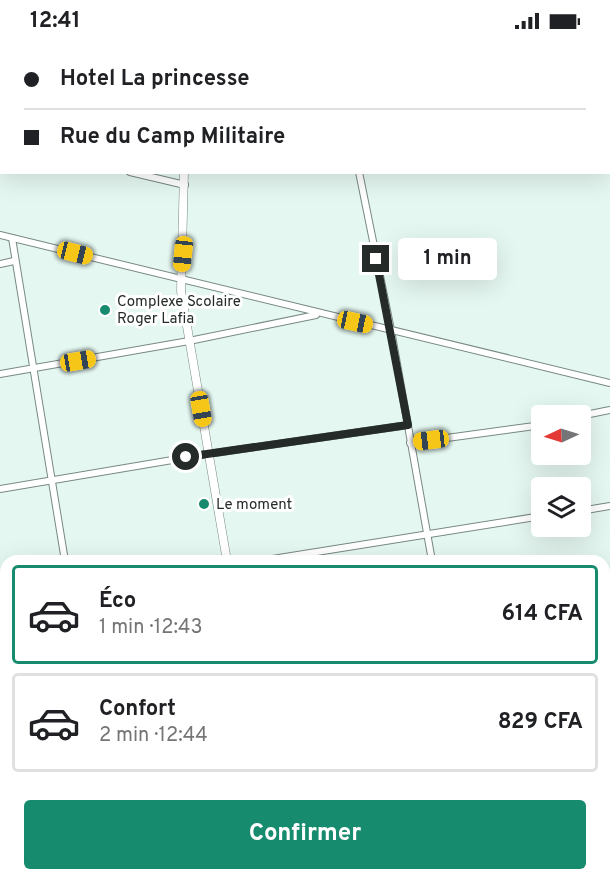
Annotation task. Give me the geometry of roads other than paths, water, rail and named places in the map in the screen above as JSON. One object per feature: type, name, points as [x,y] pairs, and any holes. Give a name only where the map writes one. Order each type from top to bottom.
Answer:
[{"type":"street","points":[[138,174],[185,185]]},
{"type":"street","points":[[184,174],[181,279],[189,341],[226,555]]},
{"type":"street","points":[[359,174],[391,330],[431,555]]},
{"type":"street","points":[[0,235],[610,383]]},
{"type":"street","points":[[12,238],[64,555]]},
{"type":"street","points":[[0,264],[14,261]]},
{"type":"street","points":[[0,374],[189,341],[320,314]]},
{"type":"street","points":[[591,414],[610,410]]},
{"type":"street","points":[[0,489],[208,453],[408,425]]},
{"type":"street","points":[[410,443],[531,426]]},
{"type":"street","points":[[591,509],[610,506]]},
{"type":"street","points":[[296,555],[531,518]]},
{"type":"place","name":"Complexe Scolaire Roger Lafia","points":[[105,310]]},
{"type":"place","name":"Le moment","points":[[204,504]]}]
